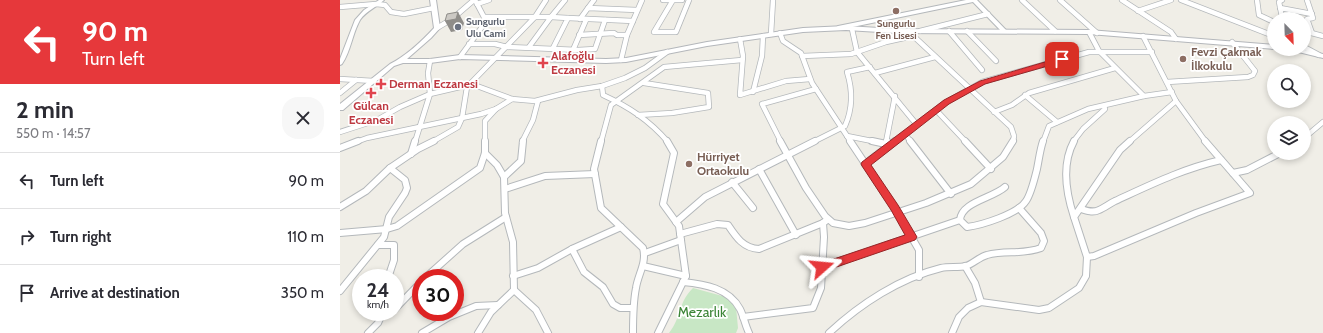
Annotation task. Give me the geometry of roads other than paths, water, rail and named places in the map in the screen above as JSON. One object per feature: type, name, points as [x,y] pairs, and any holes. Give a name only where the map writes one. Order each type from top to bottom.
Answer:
[{"type":"main road","points":[[340,113],[429,37],[437,28],[433,0]]},
{"type":"main road","points":[[340,108],[392,65],[399,63],[460,57],[621,60],[740,39],[803,30],[852,28],[908,31],[1089,32],[1232,42],[1267,46]]},
{"type":"main road","points":[[1311,53],[1322,56]]},
{"type":"street","points":[[340,8],[382,0]]},
{"type":"street","points":[[437,28],[452,19],[475,1],[489,0]]},
{"type":"street","points":[[340,207],[366,191],[390,168],[458,127],[462,118],[467,87],[535,17],[546,0]]},
{"type":"street","points":[[528,47],[565,0]]},
{"type":"street","points":[[580,19],[594,0]]},
{"type":"street","points":[[621,60],[627,35],[642,0]]},
{"type":"street","points":[[663,0],[682,0]]},
{"type":"street","points":[[673,0],[654,32],[676,32],[689,0]]},
{"type":"street","points":[[771,34],[773,0]]},
{"type":"street","points":[[831,29],[974,0],[1004,31]]},
{"type":"street","points":[[1022,0],[1055,31]]},
{"type":"street","points":[[1060,0],[1087,22],[1097,33]]},
{"type":"street","points":[[1122,0],[1171,32],[1176,38]]},
{"type":"street","points":[[1138,11],[1171,0]]},
{"type":"street","points":[[1181,0],[1267,33]]},
{"type":"street","points":[[1257,0],[1259,15],[1267,19]]},
{"type":"street","points":[[1281,12],[1279,2],[1282,0]]},
{"type":"street","points":[[1307,0],[1313,18],[1307,19],[1312,33],[1323,36]]},
{"type":"street","points":[[460,57],[482,27],[485,19],[475,1]]},
{"type":"street","points":[[374,2],[385,5],[391,12],[397,14],[434,8]]},
{"type":"street","points":[[340,63],[347,51],[358,21],[374,2]]},
{"type":"street","points":[[588,8],[637,10]]},
{"type":"street","points":[[1280,8],[1312,14]]},
{"type":"street","points":[[920,31],[988,14]]},
{"type":"street","points":[[484,17],[551,17],[586,20],[633,21]]},
{"type":"street","points":[[553,48],[568,18]]},
{"type":"street","points":[[572,60],[579,35],[586,20]]},
{"type":"street","points":[[469,44],[495,44],[575,50],[595,49],[605,20]]},
{"type":"street","points":[[852,28],[857,52],[917,124]]},
{"type":"street","points":[[645,253],[680,237],[717,224],[728,225],[742,244],[748,248],[756,249],[766,247],[825,222],[850,226],[898,213],[950,194],[971,184],[991,169],[1011,147],[1014,138],[1010,127],[908,31]]},
{"type":"street","points":[[949,31],[982,70]]},
{"type":"street","points":[[967,31],[996,61]]},
{"type":"street","points":[[1089,32],[1099,51],[1144,96]]},
{"type":"street","points":[[579,35],[614,33],[617,35],[627,35]]},
{"type":"street","points":[[780,33],[783,41],[794,48],[802,56],[810,79],[816,89],[898,213],[912,237],[919,250],[919,277]]},
{"type":"street","points":[[753,92],[762,56],[763,36]]},
{"type":"street","points":[[802,56],[843,55],[886,42],[913,36]]},
{"type":"street","points":[[1087,257],[1094,256],[1196,213],[1250,193],[1201,137],[1176,101],[1143,36]]},
{"type":"street","points":[[740,39],[742,60],[740,95],[782,82],[810,79]]},
{"type":"street","points":[[1167,82],[1248,77],[1253,75],[1255,71],[1232,42]]},
{"type":"street","points":[[1311,50],[1322,56]]},
{"type":"street","points":[[340,52],[347,51]]},
{"type":"street","points":[[865,164],[887,145],[905,134],[946,102],[990,80],[1099,51],[1152,52]]},
{"type":"street","points":[[340,132],[377,120],[400,107],[430,94],[467,87],[477,86],[512,99],[538,101],[577,90],[602,86],[632,74],[667,52]]},
{"type":"street","points":[[875,73],[934,57]]},
{"type":"street","points":[[633,333],[633,308],[637,285],[645,260],[645,253],[643,248],[601,208],[595,174],[595,163],[600,150],[609,109],[611,105],[644,83],[664,67],[742,60]]},
{"type":"street","points":[[411,154],[430,94],[427,61]]},
{"type":"street","points":[[676,222],[700,201],[732,182],[842,128],[846,124],[852,100],[852,88],[848,72],[870,67]]},
{"type":"street","points":[[994,112],[1012,106],[1026,95],[1038,90],[1115,68]]},
{"type":"street","points":[[341,79],[374,81]]},
{"type":"street","points":[[340,93],[356,80]]},
{"type":"street","points":[[638,115],[672,113],[709,107],[708,93],[644,83]]},
{"type":"street","points":[[602,86],[603,95],[617,102],[654,126],[670,144],[674,153],[664,204],[679,226],[685,279],[658,333]]},
{"type":"street","points":[[743,317],[813,308],[821,288],[825,222],[787,154],[762,104],[816,89]]},
{"type":"street","points":[[1005,187],[996,195],[968,206],[962,210],[959,214],[960,220],[968,227],[975,226],[1012,213],[1026,202],[1037,169],[1040,149],[1049,126],[1088,109],[1144,96],[1172,92]]},
{"type":"street","points":[[1026,95],[1057,122]]},
{"type":"street","points":[[887,145],[894,96]]},
{"type":"street","points":[[340,233],[387,229],[403,223],[480,168],[486,153],[485,121],[496,109],[512,99]]},
{"type":"street","points":[[504,177],[521,161],[522,143],[533,120],[538,101]]},
{"type":"street","points":[[1074,217],[1081,209],[1120,150],[1176,101]]},
{"type":"street","points":[[952,333],[959,317],[968,308],[981,302],[1034,310],[1049,308],[1074,292],[1082,283],[1087,272],[1087,257],[1069,203],[1067,189],[1067,165],[1070,149],[1076,137],[1084,127],[1105,109],[1104,106]]},
{"type":"street","points":[[340,148],[367,138],[462,118],[496,109]]},
{"type":"street","points":[[936,110],[991,169]]},
{"type":"street","points":[[1311,132],[1323,122]]},
{"type":"street","points":[[905,134],[950,194]]},
{"type":"street","points":[[847,136],[887,145]]},
{"type":"street","points":[[478,333],[491,312],[514,290],[513,242],[506,217],[504,177],[497,165],[486,153]]},
{"type":"street","points":[[1081,209],[1089,212],[1098,212],[1109,204],[1173,174],[1195,166],[1221,160]]},
{"type":"street","points":[[1233,173],[1247,170],[1267,160]]},
{"type":"street","points":[[340,291],[384,237],[389,217],[407,188],[405,180],[390,168]]},
{"type":"street","points":[[759,169],[796,235]]},
{"type":"street","points":[[505,189],[545,176],[595,174]]},
{"type":"street","points":[[732,182],[753,208]]},
{"type":"street","points":[[829,333],[843,320],[878,296],[919,277],[940,269],[965,266],[990,253],[1023,253],[1041,248],[1044,241],[1041,233],[1019,208]]},
{"type":"street","points":[[434,269],[451,253],[488,227],[506,217]]},
{"type":"street","points":[[822,267],[960,220]]},
{"type":"street","points":[[514,276],[551,261],[572,249],[621,227]]},
{"type":"street","points":[[378,245],[394,245],[394,260],[391,269]]},
{"type":"street","points":[[572,249],[584,272],[604,287],[613,304],[620,308],[633,308]]},
{"type":"street","points":[[643,266],[717,288],[728,294],[739,307],[749,333]]},
{"type":"street","points":[[965,266],[972,275],[978,287],[981,302]]},
{"type":"street","points":[[514,290],[536,310],[548,333]]},
{"type":"street","points":[[404,300],[412,291]]},
{"type":"street","points":[[422,333],[449,317],[476,306],[498,305]]},
{"type":"street","points":[[368,333],[379,321]]},
{"type":"place","name":"Sungurlu Fen Lisesi","points":[[896,11]]},
{"type":"place","name":"Sungurlu Ulu Cami","points":[[458,27]]},
{"type":"place","name":"Fevzi Çakmak İlkokulu","points":[[1183,59]]},
{"type":"place","name":"Alafoğlu Eczanesi","points":[[543,63]]},
{"type":"place","name":"Derman Eczanesi","points":[[381,84]]},
{"type":"place","name":"Gülcan Eczanesi","points":[[371,93]]},
{"type":"place","name":"Hürriyet Ortaokulu","points":[[689,164]]},
{"type":"park label","name":"Mezarlık","points":[[702,312]]}]
